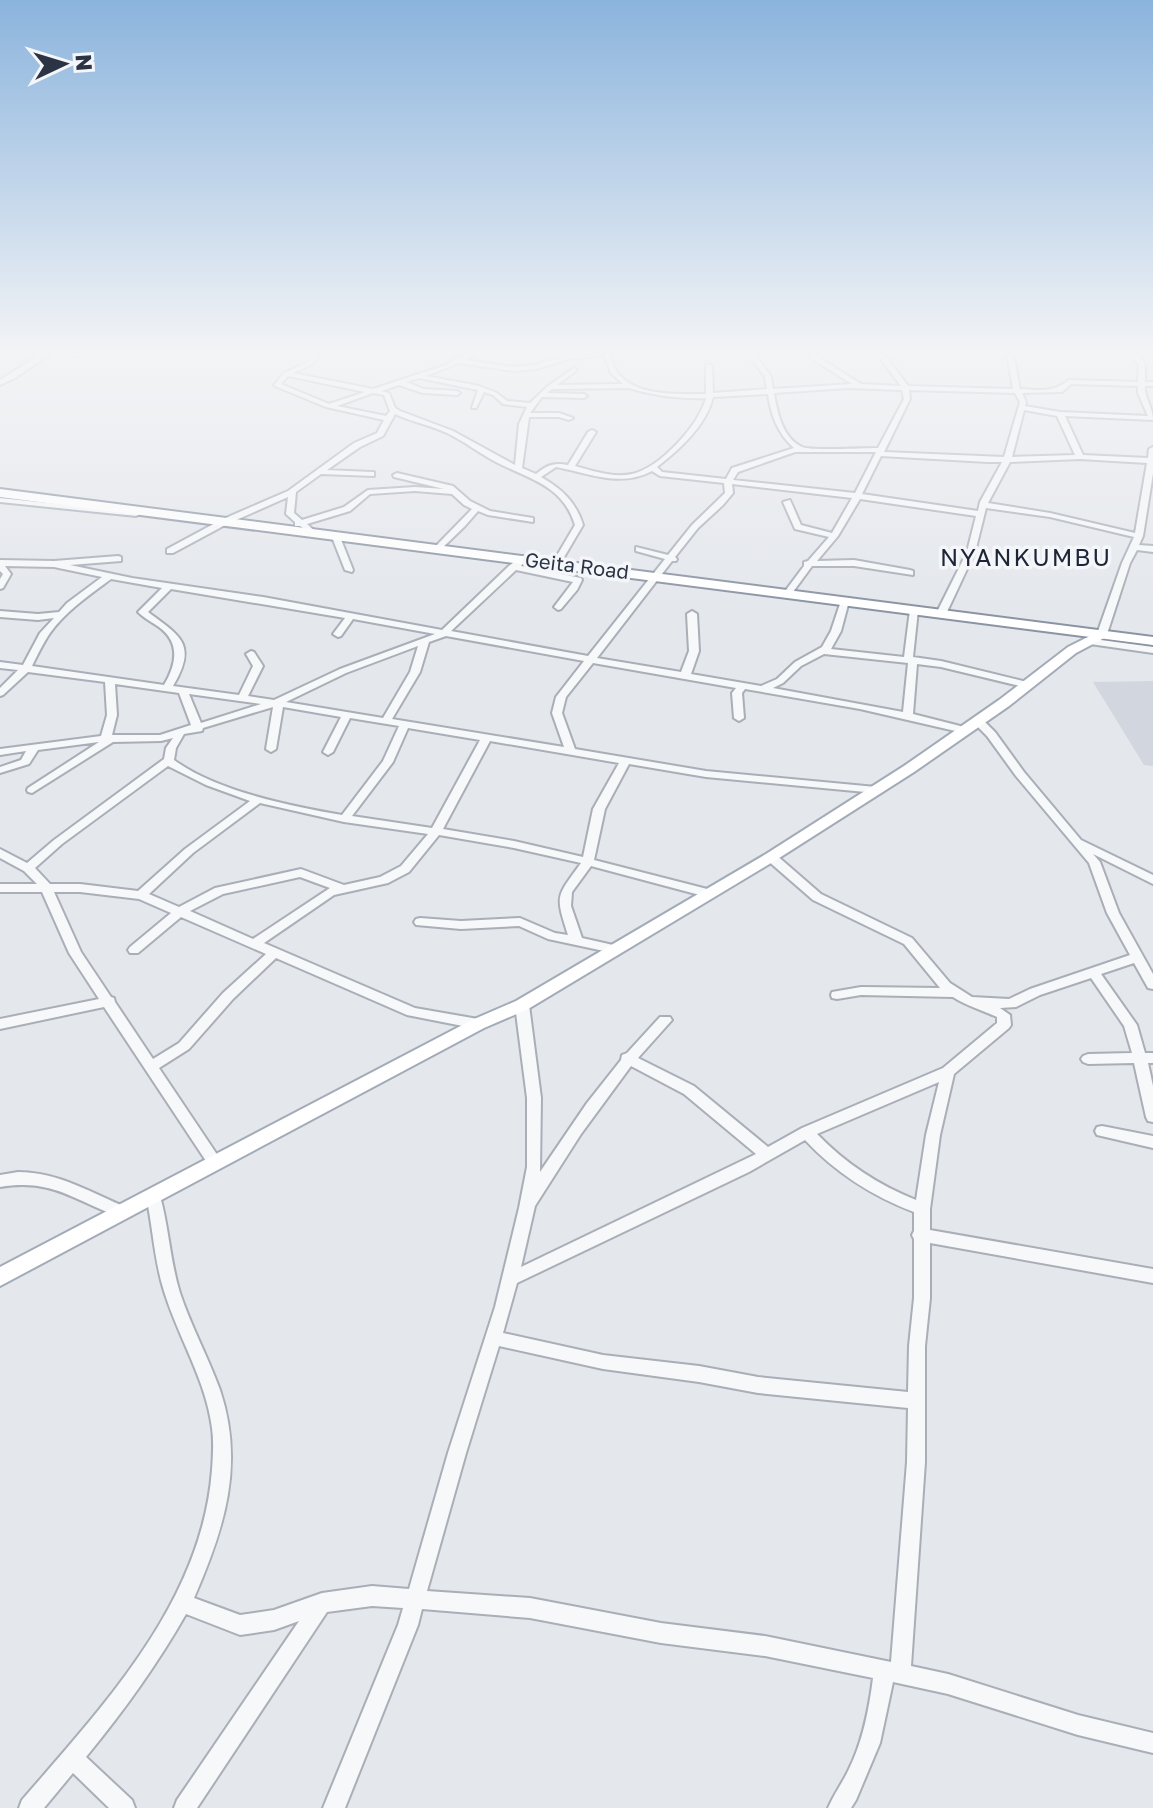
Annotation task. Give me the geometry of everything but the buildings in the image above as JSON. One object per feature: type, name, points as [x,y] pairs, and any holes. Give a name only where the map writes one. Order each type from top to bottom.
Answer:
[{"type":"highway","name":"Geita Road","points":[[6,497],[438,549],[518,563],[556,564],[655,576],[914,610],[1094,638],[1153,641]]},
{"type":"main road","points":[[0,1277],[478,1024],[522,1005],[618,950],[876,790],[1094,638]]},
{"type":"street","points":[[170,551],[224,522],[291,493],[371,438]]},
{"type":"street","points":[[461,438],[502,463],[537,477],[567,498],[578,517],[578,530],[556,564]]},
{"type":"street","points":[[518,468],[524,449],[522,438]]},
{"type":"street","points":[[571,467],[588,438]]},
{"type":"street","points":[[537,477],[549,467],[571,467],[630,477],[653,468],[684,438]]},
{"type":"street","points":[[788,438],[800,449]]},
{"type":"street","points":[[787,594],[807,564],[834,536],[887,438]]},
{"type":"street","points":[[941,614],[971,552],[982,510],[1007,460],[1013,438]]},
{"type":"street","points":[[1071,438],[1080,457]]},
{"type":"street","points":[[570,751],[557,705],[655,576],[673,559],[690,532],[726,497],[730,488],[728,482],[735,470],[800,449],[1007,460],[1080,457],[1152,461]]},
{"type":"street","points":[[1153,449],[1139,536],[1094,638],[1153,650]]},
{"type":"street","points":[[653,468],[658,473],[728,482],[1050,515],[1139,536]]},
{"type":"street","points":[[319,472],[371,474]]},
{"type":"street","points":[[397,475],[444,486],[476,509],[530,520]]},
{"type":"street","points":[[298,524],[347,509],[368,492],[406,489],[456,492]]},
{"type":"street","points":[[291,493],[290,514],[298,524],[314,534]]},
{"type":"street","points":[[0,506],[6,497]]},
{"type":"street","points":[[787,502],[798,527],[834,536]]},
{"type":"street","points":[[438,549],[450,535],[466,524],[476,509]]},
{"type":"street","points":[[336,537],[349,570]]},
{"type":"street","points":[[1134,547],[1150,551]]},
{"type":"street","points":[[639,549],[673,559]]},
{"type":"street","points":[[0,564],[118,559]]},
{"type":"street","points":[[0,752],[109,738],[138,740],[180,735],[277,703],[343,671],[443,634],[518,563],[578,580],[558,607]]},
{"type":"street","points":[[807,564],[854,563],[910,573]]},
{"type":"street","points":[[0,564],[7,574],[0,586]]},
{"type":"street","points":[[54,564],[108,577],[351,616],[971,726],[1080,842],[1094,862],[1113,913],[1153,985]]},
{"type":"street","points":[[0,693],[26,668],[41,639],[76,599],[108,577]]},
{"type":"street","points":[[168,686],[179,667],[180,647],[164,626],[143,612],[170,585]]},
{"type":"street","points":[[761,689],[780,681],[798,664],[823,651],[831,642],[845,601]]},
{"type":"street","points":[[908,715],[914,610]]},
{"type":"street","points":[[0,614],[43,617],[64,614]]},
{"type":"street","points":[[685,676],[694,651],[692,614]]},
{"type":"street","points":[[338,634],[351,616]]},
{"type":"street","points":[[385,722],[415,672],[425,640]]},
{"type":"street","points":[[823,651],[911,660],[1028,685]]},
{"type":"street","points":[[242,699],[258,666],[251,654]]},
{"type":"street","points":[[0,665],[168,686],[706,774],[876,790]]},
{"type":"street","points":[[32,790],[109,738],[112,715],[110,680]]},
{"type":"street","points":[[739,718],[737,693],[742,686]]},
{"type":"street","points":[[182,689],[198,729]]},
{"type":"street","points":[[271,749],[277,703]]},
{"type":"street","points":[[328,752],[346,716]]},
{"type":"street","points":[[344,819],[388,762],[405,724]]},
{"type":"street","points":[[28,868],[169,760],[171,748],[180,735]]},
{"type":"street","points":[[255,943],[320,897],[397,874],[435,833],[487,737]]},
{"type":"street","points":[[0,770],[25,762],[35,746]]},
{"type":"street","points":[[169,760],[198,777],[256,801],[344,819],[507,843],[711,894]]},
{"type":"street","points":[[576,940],[565,906],[566,892],[588,862],[599,809],[625,762]]},
{"type":"street","points":[[141,895],[189,851],[256,801]]},
{"type":"street","points":[[1080,842],[1153,880]]},
{"type":"street","points":[[0,853],[28,868],[46,887],[66,937],[215,1163]]},
{"type":"street","points":[[771,857],[817,897],[908,941],[952,993]]},
{"type":"street","points":[[134,950],[181,911],[219,891],[297,873],[343,889]]},
{"type":"street","points":[[0,888],[46,887],[141,895],[412,1012],[478,1024]]},
{"type":"street","points":[[420,922],[461,925],[520,922],[552,936],[618,950]]},
{"type":"street","points":[[151,1067],[184,1046],[228,996],[275,952]]},
{"type":"street","points":[[980,1003],[1011,1004],[1035,992],[1136,958]]},
{"type":"street","points":[[1094,973],[1130,1025],[1147,1059],[1153,1117]]},
{"type":"street","points":[[510,1279],[767,1155],[807,1132],[948,1072],[1004,1025],[1003,1015],[952,993],[861,991],[837,995]]},
{"type":"street","points":[[0,1024],[109,1001]]},
{"type":"street","points":[[334,1808],[416,1599],[457,1453],[494,1338],[527,1208],[534,1167],[534,1098],[522,1005]]},
{"type":"street","points":[[527,1208],[627,1058],[665,1020]]},
{"type":"street","points":[[627,1058],[689,1090],[767,1155]]},
{"type":"street","points":[[1088,1059],[1147,1059]]},
{"type":"street","points":[[839,1808],[866,1756],[892,1674],[918,1401],[922,1209],[935,1121],[948,1072]]},
{"type":"street","points":[[1102,1131],[1153,1142]]},
{"type":"street","points":[[807,1132],[848,1172],[870,1186],[922,1209]]},
{"type":"street","points":[[0,1181],[41,1176],[123,1212]]},
{"type":"street","points":[[30,1808],[145,1664],[184,1604],[211,1530],[220,1489],[223,1446],[213,1392],[170,1287],[153,1196]]},
{"type":"street","points":[[920,1235],[1153,1276]]},
{"type":"street","points":[[494,1338],[603,1362],[783,1388],[918,1401]]},
{"type":"street","points":[[184,1604],[240,1625],[274,1620],[322,1603],[372,1596],[530,1608],[661,1633],[765,1646],[948,1684],[1078,1725],[1153,1743]]},
{"type":"street","points":[[185,1808],[322,1603]]},
{"type":"street","points":[[72,1758],[124,1808]]},
{"type":"shaded area","points":[[1153,681],[1153,766],[1144,765],[1093,682]]},
{"type":"district","name":"NYANKUMBU","points":[[1026,558]]}]
